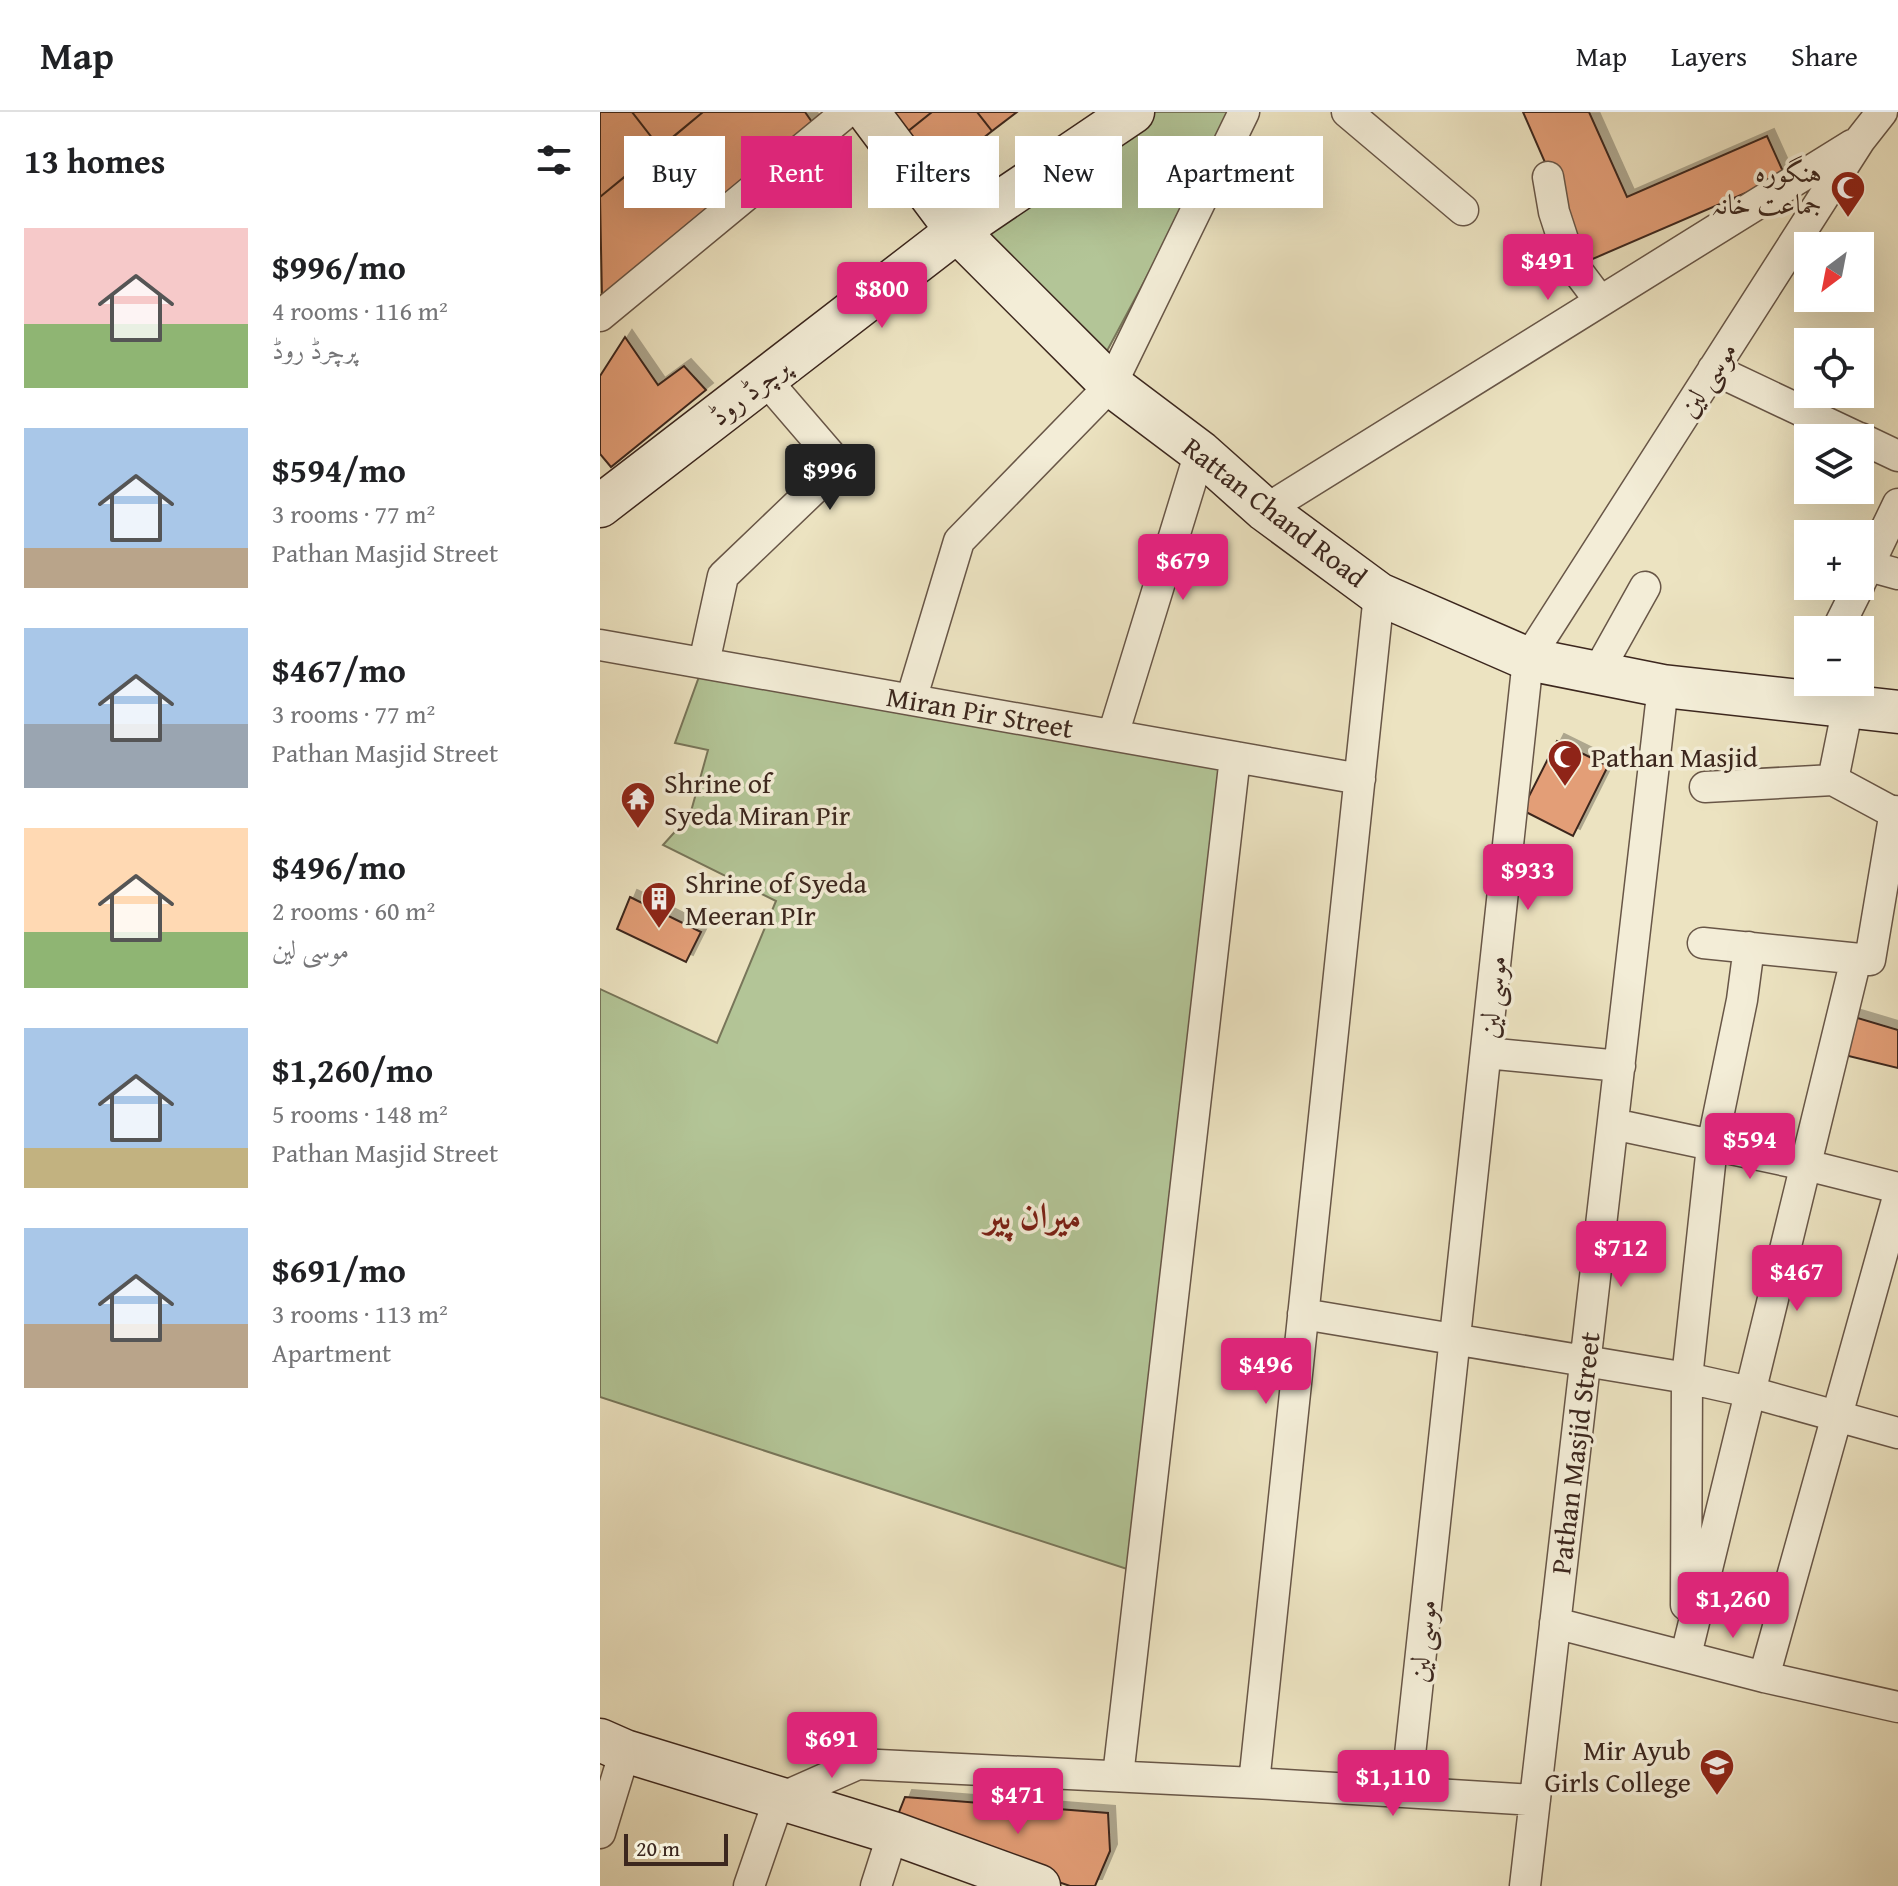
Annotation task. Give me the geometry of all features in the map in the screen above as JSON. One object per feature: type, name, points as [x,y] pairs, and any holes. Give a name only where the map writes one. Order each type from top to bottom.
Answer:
[{"type":"street","points":[[600,316],[847,112]]},
{"type":"street","name":"Rattan Chand Road","points":[[868,112],[957,231],[1111,385],[1200,452],[1265,510],[1379,594],[1528,659],[1663,686],[1794,691]]},
{"type":"street","name":"پرچرڈ روڈ","points":[[600,506],[957,231],[1133,112]]},
{"type":"street","points":[[911,700],[959,541],[1111,385],[1244,112]]},
{"type":"street","points":[[1347,112],[1463,210]]},
{"type":"street","name":"موسی لین","points":[[1406,1792],[1528,659],[1860,140],[1887,116]]},
{"type":"street","points":[[1265,510],[1860,140]]},
{"type":"street","points":[[1548,177],[1554,212],[1570,261],[1600,301]]},
{"type":"street","points":[[1713,369],[1830,424]]},
{"type":"street","points":[[704,663],[723,576],[839,465],[765,379]]},
{"type":"street","points":[[1874,445],[1898,456]]},
{"type":"street","points":[[1113,735],[1200,452]]},
{"type":"street","points":[[1874,553],[1898,504]]},
{"type":"street","points":[[1874,577],[1898,574]]},
{"type":"street","points":[[1597,673],[1645,587]]},
{"type":"street","points":[[1254,1783],[1379,594]]},
{"type":"street","name":"Miran Pir Street","points":[[600,645],[1360,779]]},
{"type":"street","name":"Pathan Masjid Street","points":[[1525,1886],[1663,686]]},
{"type":"street","name":"Rattan Chand Road","points":[[1819,696],[1848,706],[1898,712]]},
{"type":"street","points":[[1833,780],[1848,706]]},
{"type":"street","points":[[1118,1776],[1235,757]]},
{"type":"street","points":[[1703,943],[1870,960],[1896,813],[1833,780],[1705,787]]},
{"type":"street","points":[[1686,1655],[1687,1378],[1712,1146],[1742,1000],[1749,947]]},
{"type":"street","points":[[1686,1655],[1856,959]]},
{"type":"street","points":[[1486,1053],[1620,1066]]},
{"type":"street","points":[[1613,1124],[1898,1188]]},
{"type":"street","points":[[1764,1677],[1898,1197]]},
{"type":"street","points":[[1303,1314],[1687,1378],[1898,1433]]},
{"type":"street","points":[[1555,1623],[1764,1677],[1898,1707]]},
{"type":"street","points":[[600,1833],[613,1745],[893,1833],[1039,1886]]},
{"type":"street","points":[[749,1886],[779,1799],[858,1764],[1535,1800]]},
{"type":"street","points":[[876,1886],[893,1833]]},
{"type":"green space","points":[[1134,112],[1235,112],[1222,136],[1138,136],[1138,208],[1184,208],[1107,351],[957,231],[991,208],[999,208],[999,203],[1015,192],[1015,208],[1122,208],[1122,136],[1098,136]]},
{"type":"green space","points":[[704,663],[1235,757],[1130,1570],[600,1397],[600,989],[717,1043],[776,901],[663,845],[690,815],[708,750],[675,743]]},
{"type":"building","points":[[600,112],[632,112],[651,136],[624,136],[624,177],[600,197]]},
{"type":"building","points":[[632,112],[703,112],[674,136],[651,136]]},
{"type":"building","points":[[703,112],[805,112],[814,125],[801,136],[741,136],[741,185],[725,198],[725,136],[674,136]]},
{"type":"building","points":[[884,112],[932,112],[902,136]]},
{"type":"building","points":[[932,112],[977,112],[992,131],[986,136],[902,136]]},
{"type":"building","points":[[977,112],[1017,112],[992,131]]},
{"type":"building","points":[[1523,112],[1589,112],[1627,197],[1767,136],[1785,176],[1588,261]]},
{"type":"building","points":[[624,177],[624,208],[713,208],[602,299],[600,197]]},
{"type":"building","points":[[625,337],[658,385],[684,366],[706,390],[611,467],[600,454],[600,376]]},
{"type":"building","name":"Pathan Masjid","points":[[1557,741],[1608,766],[1573,836],[1522,810]]},
{"type":"building","name":"Shrine of Syeda Meeran PIr","points":[[630,897],[701,932],[686,962],[617,929]]},
{"type":"building","points":[[1834,1011],[1898,1030],[1898,1068],[1828,1051]]},
{"type":"building","points":[[905,1797],[1108,1813],[1110,1851],[1095,1886],[1070,1886],[894,1825]]},
{"type":"place","name":"ہنگورہ جماعت خانہ","points":[[1848,219]]},
{"type":"place","name":"Pathan Masjid","points":[[1565,788]]},
{"type":"place","name":"Shrine of Syeda Miran Pir","points":[[638,830]]},
{"type":"place","name":"Shrine of Syeda Meeran PIr","points":[[659,930]]},
{"type":"place","name":"Mir Ayub Girls College","points":[[1717,1797]]},
{"type":"district","name":"میران پیر","points":[[1033,1215]]}]
